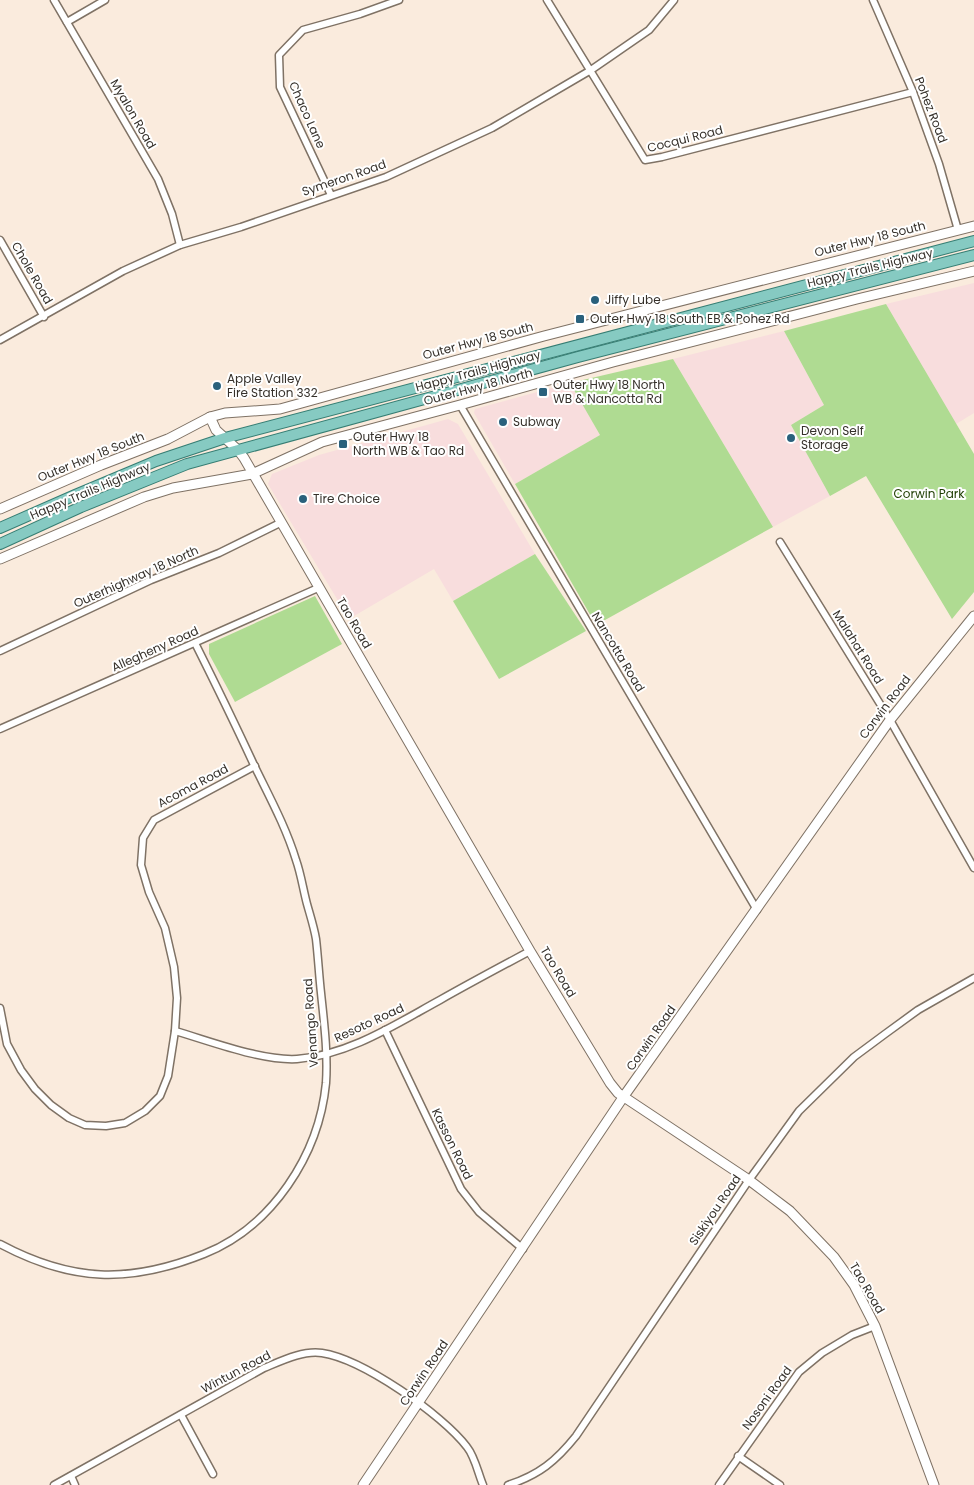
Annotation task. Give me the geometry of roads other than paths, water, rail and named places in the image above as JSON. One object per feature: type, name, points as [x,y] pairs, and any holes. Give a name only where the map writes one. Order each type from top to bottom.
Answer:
[{"type":"main road","name":"Happy Trails Highway","points":[[0,528],[75,494],[156,461],[225,438],[974,241]]},
{"type":"main road","name":"Happy Trails Highway","points":[[0,544],[154,476],[187,464],[578,357],[974,255]]},
{"type":"street","name":"Myalon Road","points":[[54,0],[158,179],[172,214],[180,245]]},
{"type":"street","points":[[67,22],[105,0]]},
{"type":"street","name":"Chaco Lane","points":[[332,194],[280,87],[279,55],[303,30],[360,14],[399,0]]},
{"type":"street","name":"Cocqui Road","points":[[547,0],[645,160],[913,92]]},
{"type":"street","name":"Symeron Road","points":[[0,340],[124,271],[180,245],[386,177],[492,128],[591,70],[650,30],[674,0]]},
{"type":"street","name":"Pohez Road","points":[[873,0],[913,92],[939,164],[958,230]]},
{"type":"street","name":"Outer Hwy 18 South","points":[[0,509],[101,465],[168,439],[210,417],[225,413],[261,411],[294,405],[544,336],[974,226]]},
{"type":"street","name":"Chole Road","points":[[0,240],[44,317]]},
{"type":"street","name":"Outer Hwy 18 North","points":[[0,559],[144,497],[174,488],[252,474],[322,442],[460,406],[613,362],[974,271]]},
{"type":"street","name":"Nancotta Road","points":[[460,406],[757,910]]},
{"type":"street","name":"Tao Road","points":[[210,417],[216,430],[238,450],[530,951],[610,1083],[618,1093],[748,1180],[790,1211],[834,1257],[854,1285],[874,1326],[934,1485]]},
{"type":"street","name":"Outerhighway 18 North","points":[[0,651],[151,580],[219,553],[280,523]]},
{"type":"street","name":"Malahat Road","points":[[780,542],[890,720],[974,868]]},
{"type":"street","name":"Allegheny Road","points":[[0,730],[318,588]]},
{"type":"street","name":"Corwin Road","points":[[363,1485],[624,1096],[890,720],[974,616]]},
{"type":"street","name":"Venango Road","points":[[0,1244],[38,1262],[87,1274],[116,1275],[146,1272],[178,1264],[211,1251],[242,1234],[268,1210],[290,1182],[308,1154],[320,1118],[326,1083],[326,1054],[315,937],[296,860],[279,815],[195,643]]},
{"type":"street","name":"Acoma Road","points":[[0,1008],[4,1045],[35,1089],[70,1118],[85,1125],[106,1126],[125,1123],[145,1111],[160,1096],[168,1076],[175,1031],[176,998],[174,967],[165,928],[149,892],[141,865],[143,838],[154,820],[255,766]]},
{"type":"street","name":"Resoto Road","points":[[175,1031],[260,1055],[296,1059],[326,1054],[385,1030],[530,951]]},
{"type":"street","name":"Siskiyou Road","points":[[508,1485],[534,1475],[549,1466],[562,1454],[748,1180],[799,1111],[854,1057],[918,1010],[974,978]]},
{"type":"street","name":"Kasson Road","points":[[385,1030],[461,1189],[479,1212],[523,1249]]},
{"type":"street","name":"Nosoni Road","points":[[719,1485],[799,1372],[852,1335],[874,1326]]},
{"type":"street","name":"Wintun Road","points":[[54,1485],[264,1368],[290,1356],[320,1353],[343,1359],[376,1375],[452,1430],[468,1449],[483,1485]]},
{"type":"street","points":[[181,1415],[213,1474]]},
{"type":"street","points":[[738,1456],[780,1485]]},
{"type":"street","points":[[71,1476],[75,1485]]},
{"type":"place","name":"Jiffy Lube","points":[[595,300]]},
{"type":"place","name":"Outer Hwy 18 South EB & Pohez Rd","points":[[580,319]]},
{"type":"place","name":"Apple Valley Fire Station 332","points":[[217,386]]},
{"type":"place","name":"Outer Hwy 18 North WB & Nancotta Rd","points":[[543,392]]},
{"type":"place","name":"Subway","points":[[503,422]]},
{"type":"place","name":"Devon Self Storage","points":[[791,438]]},
{"type":"place","name":"Outer Hwy 18 North WB & Tao Rd","points":[[343,444]]},
{"type":"place","name":"Tire Choice","points":[[303,499]]},
{"type":"park label","name":"Corwin Park","points":[[929,494]]}]
